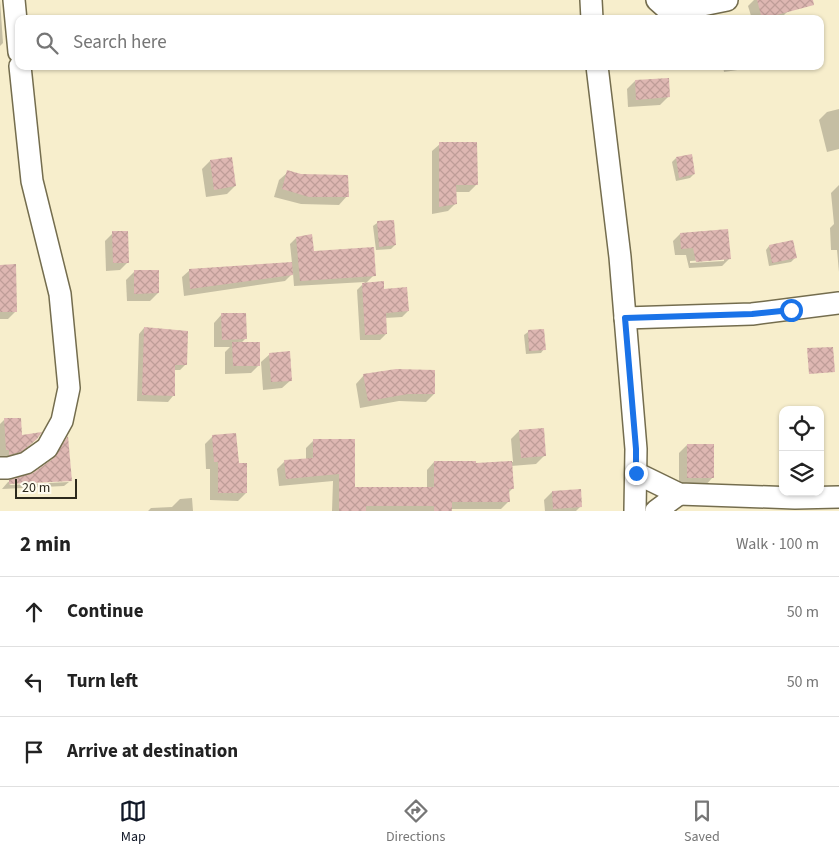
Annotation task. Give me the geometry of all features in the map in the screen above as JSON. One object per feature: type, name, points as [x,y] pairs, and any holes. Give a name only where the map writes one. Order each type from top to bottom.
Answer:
[{"type":"street","points":[[14,0],[15,15]]},
{"type":"street","points":[[591,0],[592,15]]},
{"type":"street","points":[[657,0],[666,8],[678,10],[727,0]]},
{"type":"street","points":[[0,468],[26,463],[47,448],[62,421],[70,388],[60,294],[32,180],[20,70]]},
{"type":"street","points":[[597,70],[620,257],[636,449],[636,511]]},
{"type":"street","points":[[625,318],[752,314],[839,303]]},
{"type":"street","points":[[636,473],[679,494],[795,498],[839,497]]},
{"type":"street","points":[[656,511],[679,494]]},
{"type":"building","points":[[757,0],[813,0],[814,5],[777,15],[761,15]]},
{"type":"building","points":[[669,78],[670,97],[636,100],[635,80]]},
{"type":"building","points":[[439,142],[477,142],[478,185],[456,185],[457,204],[439,207]]},
{"type":"building","points":[[692,154],[695,174],[679,178],[676,157]]},
{"type":"building","points":[[232,157],[236,186],[214,190],[210,160]]},
{"type":"building","points":[[287,170],[301,174],[348,175],[349,197],[309,197],[282,189]]},
{"type":"building","points":[[394,220],[396,245],[379,247],[377,221]]},
{"type":"building","points":[[728,229],[731,259],[696,262],[693,248],[681,249],[680,233]]},
{"type":"building","points":[[112,231],[128,231],[129,263],[113,263]]},
{"type":"building","points":[[312,234],[314,251],[374,247],[376,276],[300,281],[296,237]]},
{"type":"building","points":[[793,240],[797,258],[772,263],[769,245]]},
{"type":"building","points":[[292,262],[293,275],[190,289],[189,269]]},
{"type":"building","points":[[16,264],[17,312],[0,312],[0,265]]},
{"type":"building","points":[[134,270],[159,270],[159,293],[134,294]]},
{"type":"building","points":[[384,281],[384,289],[407,287],[409,311],[386,313],[387,334],[365,335],[362,283]]},
{"type":"building","points":[[221,313],[246,313],[247,339],[222,340]]},
{"type":"building","points":[[144,327],[188,331],[187,365],[175,365],[175,396],[142,395]]},
{"type":"building","points":[[544,329],[546,350],[529,351],[528,330]]},
{"type":"building","points":[[232,342],[260,342],[260,366],[233,366]]},
{"type":"building","points":[[833,347],[835,372],[809,374],[807,348]]},
{"type":"building","points":[[290,351],[292,381],[271,382],[269,353]]},
{"type":"building","points":[[396,369],[435,370],[435,394],[408,394],[368,401],[363,374]]},
{"type":"building","points":[[4,418],[21,418],[22,435],[42,432],[37,439],[21,452],[9,455],[9,450],[6,450]]},
{"type":"building","points":[[544,428],[546,456],[521,458],[519,430]]},
{"type":"building","points":[[236,433],[239,463],[247,463],[247,493],[218,493],[218,462],[214,462],[212,435]]},
{"type":"building","points":[[68,436],[72,481],[9,484],[9,480],[33,473],[54,458]]},
{"type":"building","points":[[313,439],[355,439],[355,487],[434,487],[434,461],[476,461],[476,463],[512,461],[514,489],[509,489],[510,502],[452,502],[452,511],[434,511],[434,506],[366,506],[366,511],[339,511],[339,474],[286,479],[284,460],[313,458]]},
{"type":"building","points":[[687,444],[714,444],[714,478],[687,478]]},
{"type":"building","points":[[581,489],[582,507],[553,509],[552,491]]},
{"type":"route","points":[[636,473],[636,449],[625,318],[752,314],[791,310]]}]
